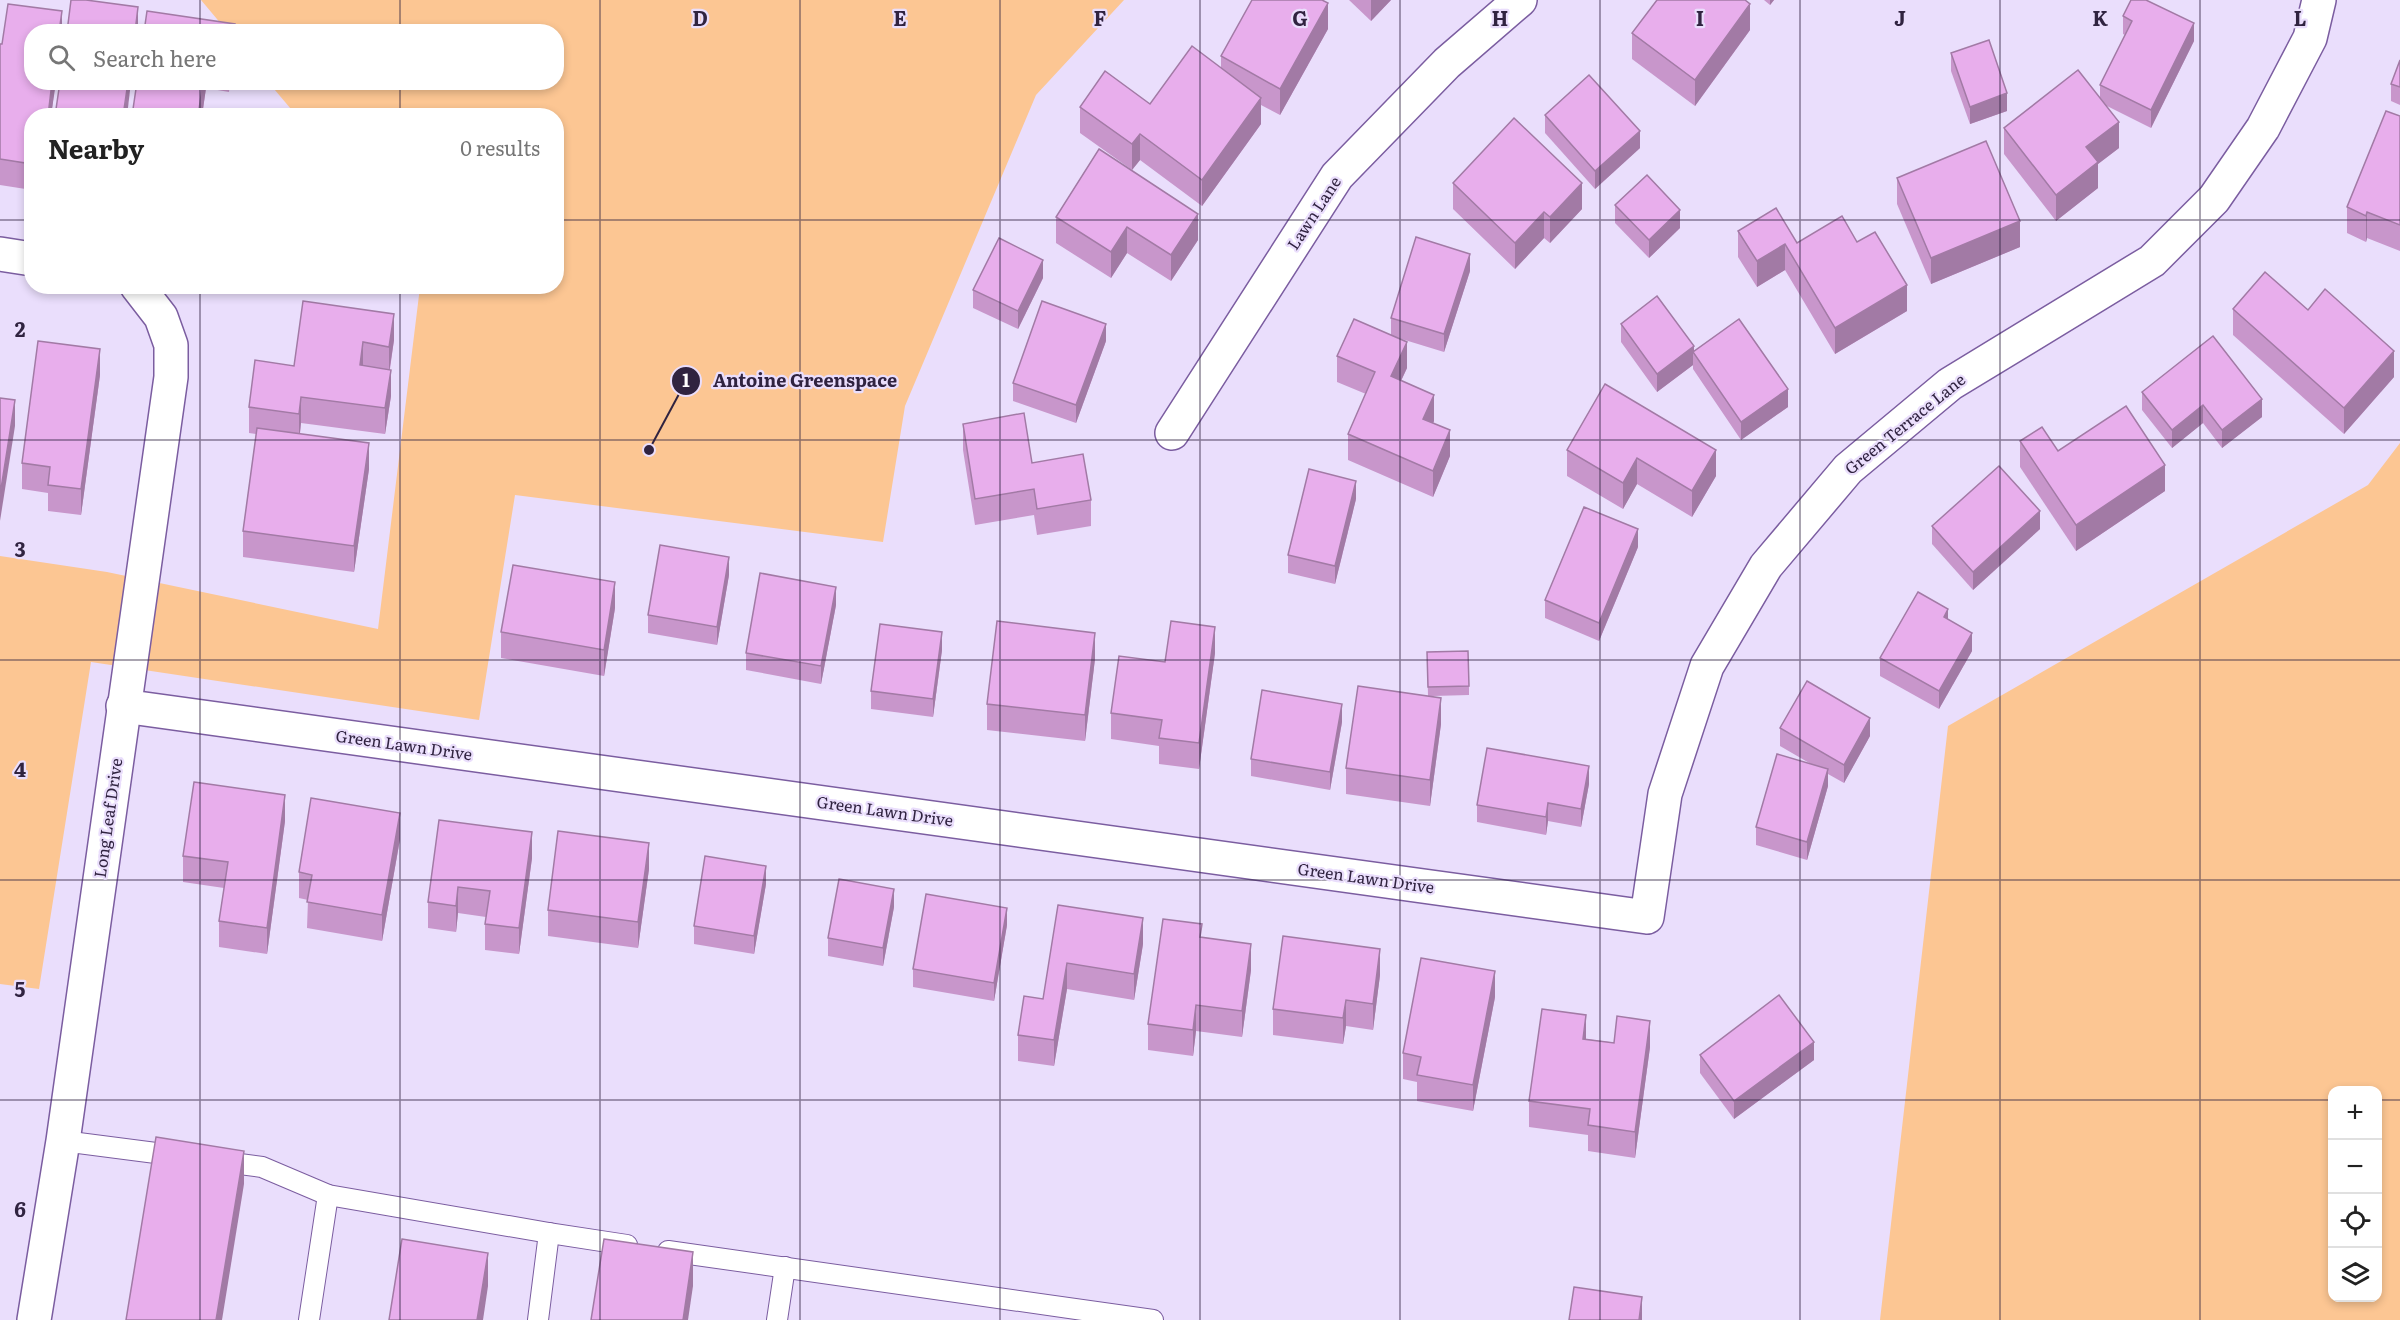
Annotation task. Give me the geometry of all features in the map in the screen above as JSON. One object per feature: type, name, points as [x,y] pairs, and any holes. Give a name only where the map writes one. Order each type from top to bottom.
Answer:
[{"type":"street","name":"Lawn Lane","points":[[1172,433],[1337,176],[1447,63],[1520,0]]},
{"type":"street","name":"Green Terrace Lane","points":[[1647,917],[1665,794],[1707,666],[1766,566],[1848,469],[1950,384],[2152,261],[2214,199],[2264,128],[2310,38],[2319,0]]},
{"type":"street","points":[[0,254],[24,258]]},
{"type":"street","name":"Long Leaf Drive","points":[[34,1320],[63,1141],[171,377],[171,345],[161,317],[143,294]]},
{"type":"street","name":"Green Lawn Drive","points":[[123,706],[1647,917]]},
{"type":"lane","points":[[63,1141],[262,1167],[328,1195],[549,1233],[1153,1320]]},
{"type":"lane","points":[[309,1320],[328,1195]]},
{"type":"lane","points":[[538,1320],[549,1233]]},
{"type":"lane","points":[[777,1320],[784,1267]]},
{"type":"shaded area","points":[[201,0],[1124,0],[1036,95],[905,406],[883,542],[515,495],[479,720],[91,662],[39,989],[0,984],[0,556],[107,572],[378,629],[419,294],[564,294],[564,108],[290,108],[275,90],[564,90],[564,24],[221,24]]},
{"type":"shaded area","points":[[2400,443],[2400,1320],[1880,1320],[1948,726],[2368,485]]},
{"type":"building","points":[[71,0],[138,7],[136,24],[68,24]]},
{"type":"building","points":[[1252,0],[1322,0],[1328,3],[1280,89],[1221,56]]},
{"type":"building","points":[[1657,0],[1745,0],[1750,4],[1695,80],[1632,33]]},
{"type":"building","points":[[2131,0],[2146,0],[2194,23],[2151,110],[2100,85],[2132,21],[2123,16]]},
{"type":"building","points":[[8,4],[62,11],[60,24],[24,24],[24,90],[51,90],[49,108],[24,108],[24,163],[0,159],[0,44],[2,44]]},
{"type":"building","points":[[147,11],[235,24],[145,24]]},
{"type":"building","points":[[1989,40],[2007,93],[1970,107],[1951,53]]},
{"type":"building","points":[[1192,46],[1261,98],[1202,180],[1140,134],[1132,144],[1080,107],[1105,71],[1150,104]]},
{"type":"building","points":[[2400,60],[2400,87],[2391,84]]},
{"type":"building","points":[[2078,70],[2119,122],[2086,147],[2098,162],[2056,195],[2004,128]]},
{"type":"building","points":[[1589,75],[1640,131],[1595,171],[1545,115]]},
{"type":"building","points":[[59,90],[127,90],[124,108],[56,108]]},
{"type":"building","points":[[136,90],[202,90],[199,108],[133,108]]},
{"type":"building","points":[[2386,111],[2400,116],[2400,225],[2367,212],[2366,216],[2347,207]]},
{"type":"building","points":[[1514,118],[1582,183],[1550,217],[1544,212],[1515,243],[1453,183]]},
{"type":"building","points":[[1986,141],[2020,221],[1931,258],[1897,178]]},
{"type":"building","points":[[1099,149],[1198,214],[1171,255],[1127,227],[1111,252],[1056,217]]},
{"type":"building","points":[[1647,175],[1680,210],[1649,240],[1615,205]]},
{"type":"building","points":[[1776,208],[1797,243],[1842,216],[1857,242],[1875,232],[1907,285],[1835,328],[1785,244],[1757,261],[1738,231]]},
{"type":"building","points":[[1416,237],[1470,254],[1444,334],[1391,318]]},
{"type":"building","points":[[999,238],[1043,260],[1018,311],[973,290]]},
{"type":"building","points":[[2265,272],[2308,310],[2325,289],[2394,351],[2344,408],[2233,309]]},
{"type":"building","points":[[1657,296],[1694,346],[1657,374],[1621,324]]},
{"type":"building","points":[[303,301],[394,314],[389,347],[363,342],[360,365],[391,370],[385,408],[301,397],[299,414],[249,407],[255,360],[294,366]]},
{"type":"building","points":[[1042,301],[1106,324],[1076,405],[1013,383]]},
{"type":"building","points":[[1354,319],[1407,342],[1391,376],[1434,395],[1423,419],[1450,430],[1433,471],[1348,434],[1375,372],[1337,356]]},
{"type":"building","points":[[1739,319],[1788,389],[1741,422],[1693,352]]},
{"type":"building","points":[[2213,336],[2262,399],[2222,430],[2203,405],[2172,430],[2142,392]]},
{"type":"building","points":[[38,341],[100,349],[81,489],[48,485],[50,467],[22,463]]},
{"type":"building","points":[[1605,384],[1716,450],[1692,491],[1637,458],[1623,483],[1567,450]]},
{"type":"building","points":[[0,398],[15,400],[0,495]]},
{"type":"building","points":[[2126,406],[2165,465],[2076,525],[2020,441],[2042,427],[2058,451]]},
{"type":"building","points":[[1024,413],[1032,463],[1083,454],[1091,500],[1037,509],[1034,489],[975,499],[963,424]]},
{"type":"building","points":[[257,428],[369,443],[354,546],[243,531]]},
{"type":"building","points":[[1999,466],[2040,511],[1973,572],[1932,526]]},
{"type":"building","points":[[1309,469],[1356,481],[1335,566],[1288,555]]},
{"type":"building","points":[[1584,507],[1638,529],[1599,623],[1545,600]]},
{"type":"building","points":[[660,545],[729,557],[717,627],[648,615]]},
{"type":"building","points":[[513,565],[615,582],[604,650],[501,632]]},
{"type":"building","points":[[760,573],[836,587],[821,666],[746,653]]},
{"type":"building","points":[[1918,592],[1948,609],[1944,617],[1972,633],[1939,691],[1880,658]]},
{"type":"building","points":[[997,621],[1095,633],[1085,715],[987,704]]},
{"type":"building","points":[[1171,621],[1215,627],[1199,743],[1159,738],[1162,720],[1111,713],[1119,656],[1165,662]]},
{"type":"building","points":[[880,624],[942,632],[933,699],[871,691]]},
{"type":"building","points":[[1468,651],[1469,686],[1428,687],[1427,652]]},
{"type":"building","points":[[1807,681],[1870,718],[1844,765],[1780,728]]},
{"type":"building","points":[[1358,686],[1441,698],[1430,780],[1346,768]]},
{"type":"building","points":[[1262,690],[1342,704],[1330,772],[1251,759]]},
{"type":"building","points":[[1487,748],[1589,766],[1581,809],[1548,803],[1546,817],[1477,805]]},
{"type":"building","points":[[1777,754],[1828,769],[1807,842],[1756,827]]},
{"type":"building","points":[[194,782],[285,795],[267,928],[219,921],[228,862],[183,856]]},
{"type":"building","points":[[311,798],[400,813],[382,915],[307,902],[312,875],[299,872]]},
{"type":"building","points":[[439,820],[532,832],[519,928],[485,924],[490,891],[458,887],[456,906],[428,902]]},
{"type":"building","points":[[558,831],[649,843],[638,922],[548,910]]},
{"type":"building","points":[[705,856],[766,866],[754,936],[694,926]]},
{"type":"building","points":[[839,879],[894,889],[883,948],[828,938]]},
{"type":"building","points":[[926,894],[1007,908],[994,983],[913,969]]},
{"type":"building","points":[[1058,905],[1143,918],[1134,974],[1067,963],[1054,1040],[1018,1035],[1024,996],[1043,999]]},
{"type":"building","points":[[1163,919],[1202,924],[1200,937],[1251,944],[1242,1011],[1196,1005],[1193,1030],[1148,1024]]},
{"type":"building","points":[[1283,936],[1380,949],[1373,1004],[1346,1000],[1343,1018],[1273,1009]]},
{"type":"building","points":[[1421,958],[1495,971],[1473,1085],[1417,1075],[1421,1057],[1403,1053]]},
{"type":"building","points":[[1779,995],[1814,1042],[1734,1101],[1700,1055]]},
{"type":"building","points":[[1542,1009],[1586,1015],[1583,1039],[1614,1043],[1617,1016],[1650,1021],[1635,1132],[1588,1125],[1590,1109],[1529,1101]]},
{"type":"building","points":[[156,1137],[244,1151],[216,1320],[126,1320]]},
{"type":"building","points":[[402,1239],[488,1253],[477,1320],[389,1320]]},
{"type":"building","points":[[604,1239],[693,1252],[683,1320],[591,1320]]},
{"type":"building","points":[[1574,1287],[1642,1297],[1639,1320],[1569,1320]]},
{"type":"place","name":"Antoine Greenspace","points":[[649,450]]}]
